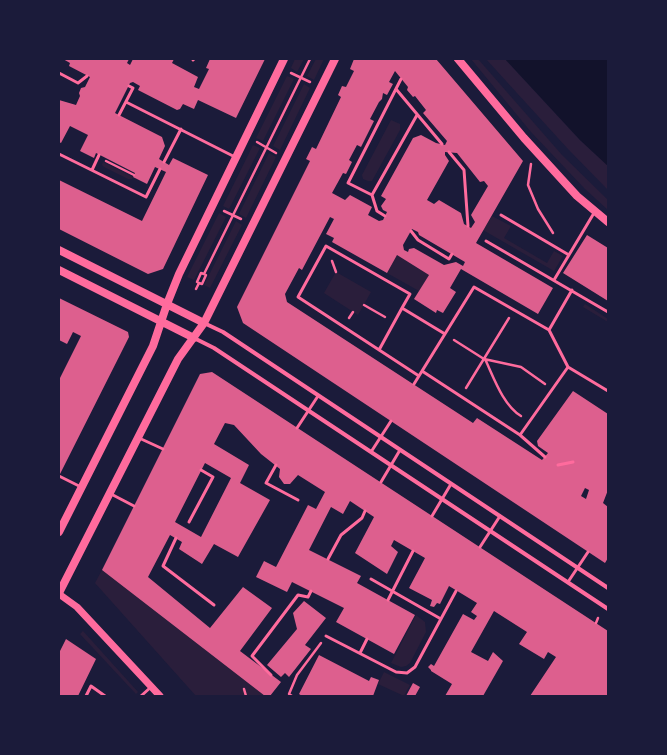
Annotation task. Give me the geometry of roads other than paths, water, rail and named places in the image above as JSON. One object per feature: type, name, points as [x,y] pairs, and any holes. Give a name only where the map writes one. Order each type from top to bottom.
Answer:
[{"type":"main road","points":[[59,532],[153,346],[167,304],[284,59]]},
{"type":"main road","points":[[59,594],[178,359],[204,323],[335,59]]},
{"type":"main road","points":[[458,59],[524,138],[595,212],[608,222]]},
{"type":"main road","points":[[59,250],[204,323]]},
{"type":"main road","points":[[59,270],[194,338]]},
{"type":"street","points":[[204,323],[223,332],[608,588]]},
{"type":"street","points":[[194,338],[214,348],[309,410],[608,609]]},
{"type":"street","points":[[59,594],[77,607],[160,696]]},
{"type":"lane","points":[[59,73],[78,83],[87,76]]},
{"type":"lane","points":[[385,216],[377,211],[372,195],[348,183],[401,79]]},
{"type":"lane","points":[[119,115],[133,88],[129,86]]},
{"type":"lane","points":[[396,89],[442,144]]},
{"type":"lane","points":[[126,102],[236,157]]},
{"type":"lane","points":[[372,195],[417,115]]},
{"type":"lane","points":[[164,162],[181,129]]},
{"type":"lane","points":[[449,152],[464,170],[468,226]]},
{"type":"lane","points":[[59,154],[146,197],[160,169]]},
{"type":"lane","points":[[92,170],[99,156]]},
{"type":"lane","points":[[554,280],[595,212]]},
{"type":"lane","points":[[500,215],[569,255]]},
{"type":"lane","points":[[411,231],[418,240],[449,259],[452,254]]},
{"type":"lane","points":[[486,241],[608,312]]},
{"type":"lane","points":[[379,350],[410,294],[326,246],[298,297],[379,350],[419,376]]},
{"type":"lane","points":[[414,384],[474,287],[549,330],[568,367],[608,391]]},
{"type":"lane","points":[[549,330],[572,290]]},
{"type":"lane","points":[[402,308],[445,334]]},
{"type":"lane","points":[[520,435],[568,367]]},
{"type":"lane","points":[[422,371],[520,435],[545,457]]},
{"type":"lane","points":[[297,428],[318,396]]},
{"type":"lane","points":[[371,452],[391,421]]},
{"type":"lane","points":[[138,437],[163,449]]},
{"type":"lane","points":[[381,482],[400,450]]},
{"type":"lane","points":[[558,465],[573,462]]},
{"type":"lane","points":[[276,465],[266,483],[298,500]]},
{"type":"lane","points":[[189,522],[213,477],[202,470]]},
{"type":"lane","points":[[59,476],[81,488]]},
{"type":"lane","points":[[432,516],[452,484]]},
{"type":"lane","points":[[109,493],[134,506]]},
{"type":"lane","points":[[328,559],[341,535],[362,518],[366,511]]},
{"type":"lane","points":[[480,547],[500,516]]},
{"type":"lane","points":[[176,538],[162,566],[214,605]]},
{"type":"lane","points":[[388,600],[413,551]]},
{"type":"lane","points":[[568,582],[588,552]]},
{"type":"lane","points":[[371,579],[441,619]]},
{"type":"lane","points":[[326,636],[396,672],[407,673],[415,667],[456,590]]},
{"type":"lane","points":[[271,675],[252,656],[298,595],[308,596],[310,591]]},
{"type":"lane","points":[[360,653],[367,639]]},
{"type":"lane","points":[[86,696],[91,686],[105,696]]},
{"type":"lane","points":[[140,696],[151,687]]}]
